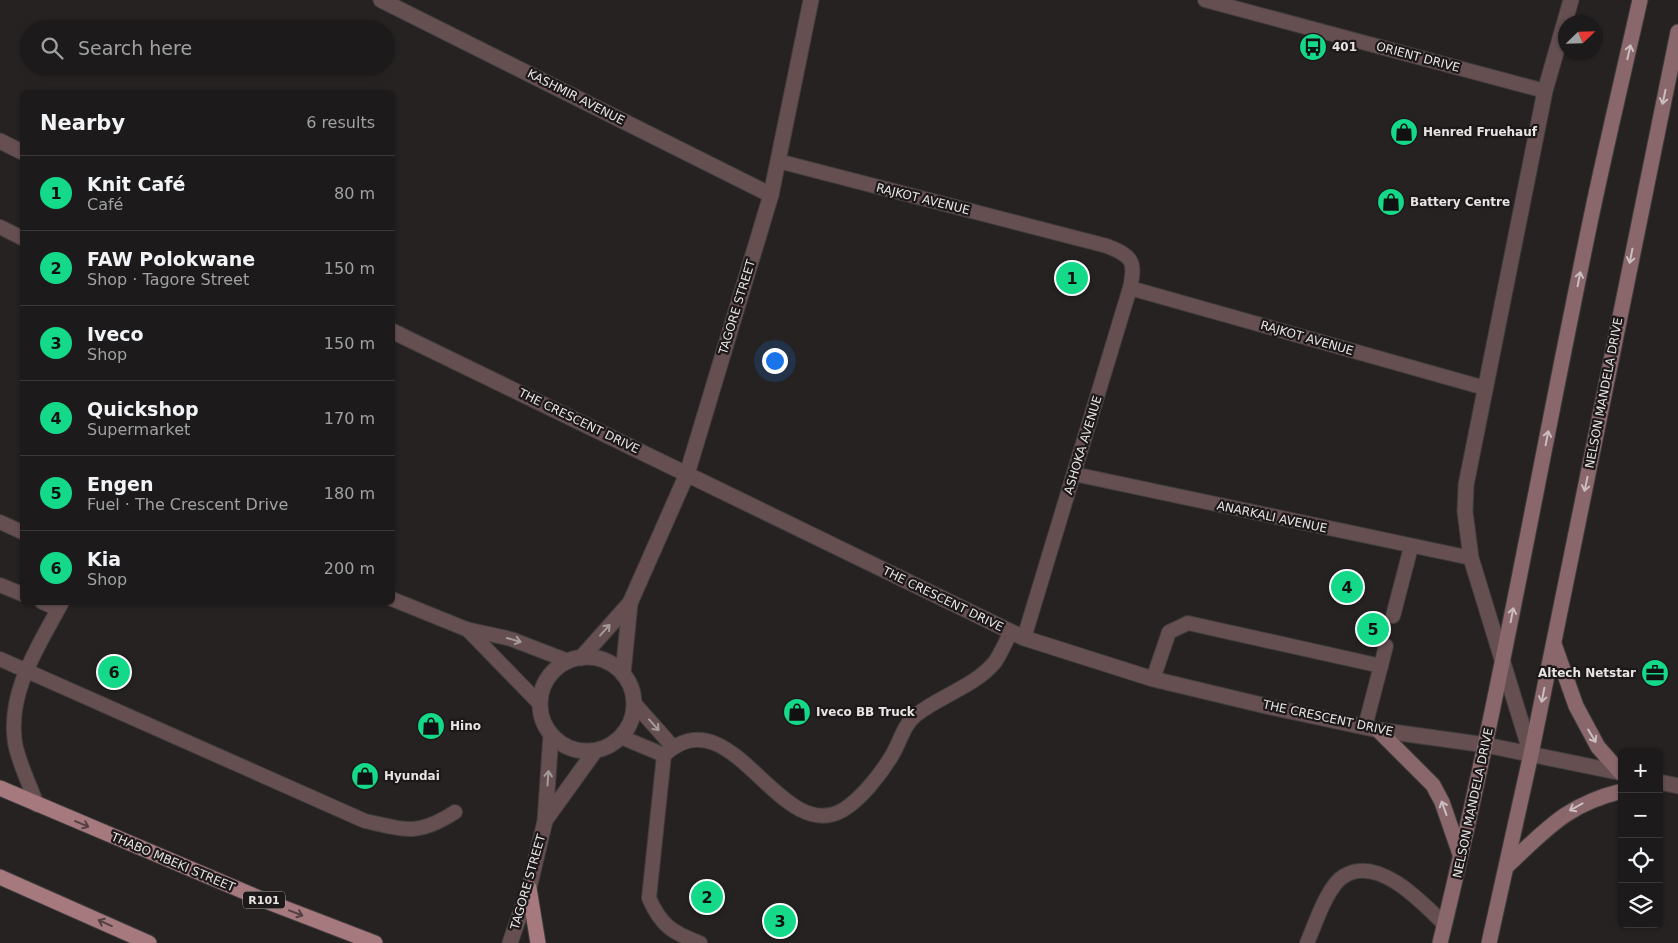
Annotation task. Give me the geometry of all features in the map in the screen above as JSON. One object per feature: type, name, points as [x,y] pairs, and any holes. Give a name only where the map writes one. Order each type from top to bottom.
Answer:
[{"type":"main road","name":"NELSON MANDELA DRIVE","points":[[1440,943],[1486,745],[1592,211],[1640,0]]},
{"type":"main road","name":"NELSON MANDELA DRIVE","points":[[1489,943],[1531,754],[1678,32]]},
{"type":"main road","points":[[1554,642],[1576,706],[1598,746],[1618,769]]},
{"type":"main road","points":[[1372,728],[1433,784],[1442,802],[1460,854]]},
{"type":"main road","name":"THABO MBEKI STREET","points":[[0,788],[271,903],[375,943]]},
{"type":"main road","points":[[1507,866],[1558,818],[1586,802],[1618,792]]},
{"type":"main road","points":[[0,877],[150,943]]},
{"type":"main road","points":[[529,888],[538,943]]},
{"type":"street","name":"TAGORE STREET","points":[[634,703],[631,688],[623,674],[630,603],[687,474],[771,194],[812,0]]},
{"type":"street","name":"NELSON MANDELA DRIVE","points":[[1531,754],[1471,558],[1465,512],[1466,484],[1545,91],[1571,0]]},
{"type":"street","name":"KASHMIR AVENUE","points":[[388,2],[771,194]]},
{"type":"street","points":[[0,141],[20,151]]},
{"type":"street","name":"THE CRESCENT DRIVE","points":[[395,332],[1017,635],[1153,679],[1372,728],[1486,745],[1618,772]]},
{"type":"street","name":"TAGORE STREET","points":[[510,943],[529,888],[545,821],[551,735],[543,720],[540,704],[542,691],[548,678],[557,668],[575,659],[630,603]]},
{"type":"street","points":[[575,659],[604,660],[623,674]]},
{"type":"street","points":[[621,737],[631,721],[634,703]]},
{"type":"street","points":[[551,735],[571,748],[595,751]]},
{"type":"street","name":"TAGORE STREET","points":[[545,821],[595,751],[614,743],[621,737]]},
{"type":"street","points":[[1663,783],[1678,786]]},
{"type":"lane","name":"ORIENT DRIVE","points":[[1205,0],[1545,91]]},
{"type":"lane","name":"RAJKOT AVENUE","points":[[778,161],[1107,246],[1125,253]]},
{"type":"lane","points":[[0,227],[20,237]]},
{"type":"lane","name":"ASHOKA AVENUE","points":[[669,751],[688,740],[710,743],[730,750],[796,810],[822,815],[841,811],[857,800],[892,756],[904,730],[915,715],[985,672],[996,661],[1017,635],[1074,474],[1130,288],[1133,267],[1125,253]]},
{"type":"lane","name":"RAJKOT AVENUE","points":[[1130,288],[1485,388]]},
{"type":"lane","name":"ANARKALI AVENUE","points":[[1074,474],[1411,547],[1471,558]]},
{"type":"lane","points":[[0,522],[20,531]]},
{"type":"lane","points":[[1392,616],[1411,547]]},
{"type":"lane","points":[[0,585],[20,593]]},
{"type":"lane","points":[[395,600],[466,629],[511,639],[575,659]]},
{"type":"lane","points":[[37,805],[15,744],[14,708],[26,670],[60,606]]},
{"type":"lane","points":[[1153,679],[1169,632],[1188,623],[1381,666]]},
{"type":"lane","points":[[466,629],[540,704]]},
{"type":"lane","points":[[1372,728],[1381,666],[1386,646]]},
{"type":"lane","points":[[0,659],[365,821],[406,830],[425,828],[455,812]]},
{"type":"lane","points":[[634,703],[669,751],[649,898],[657,916],[666,926],[681,936],[700,943]]},
{"type":"lane","points":[[621,737],[669,751]]},
{"type":"lane","points":[[1307,943],[1330,892],[1344,876],[1367,870],[1388,878],[1411,892],[1444,924]]},
{"type":"place","name":"401","points":[[1313,47]]},
{"type":"place","name":"Henred Fruehauf","points":[[1404,132]]},
{"type":"place","name":"Battery Centre","points":[[1391,202]]},
{"type":"place","name":"Knit Café","points":[[1072,278]]},
{"type":"place","name":"Quickshop","points":[[1347,587]]},
{"type":"place","name":"Engen","points":[[1373,629]]},
{"type":"place","name":"Kia","points":[[114,672]]},
{"type":"place","name":"Altech Netstar","points":[[1655,673]]},
{"type":"place","name":"Iveco BB Truck","points":[[797,712]]},
{"type":"place","name":"Hino","points":[[431,726]]},
{"type":"place","name":"Hyundai","points":[[365,776]]},
{"type":"place","name":"FAW Polokwane","points":[[707,897]]},
{"type":"place","name":"Iveco","points":[[780,921]]}]
